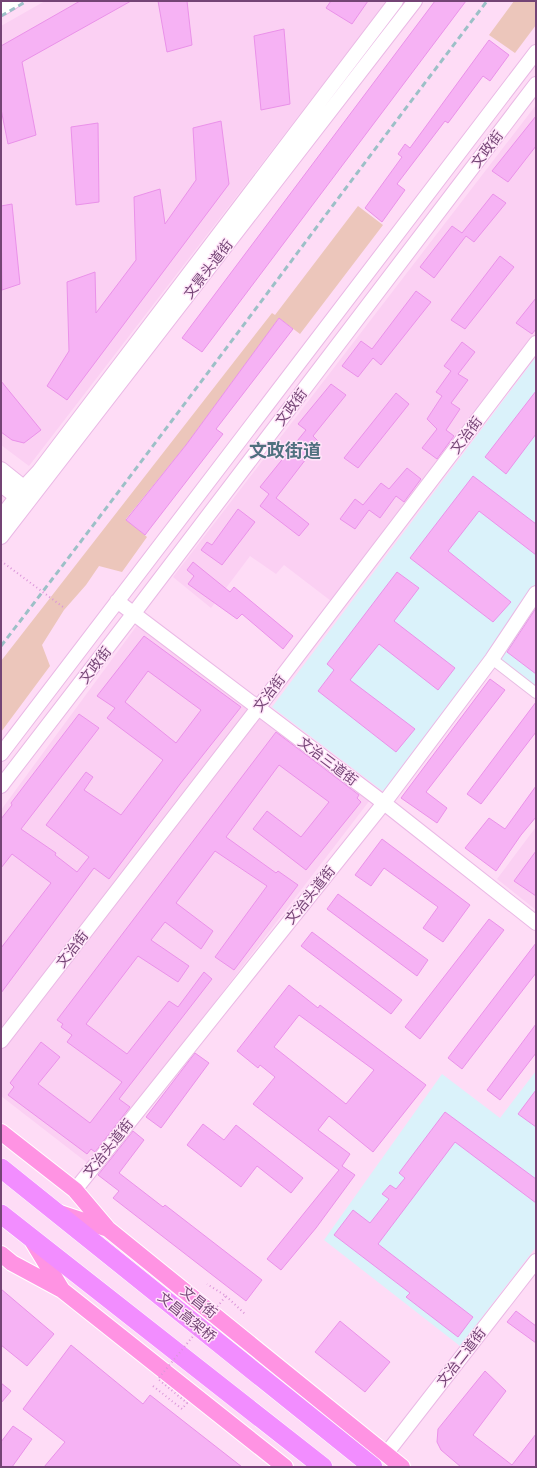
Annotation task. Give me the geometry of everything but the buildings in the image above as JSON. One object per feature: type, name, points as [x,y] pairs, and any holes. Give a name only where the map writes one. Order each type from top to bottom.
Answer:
[{"type":"highway","name":"文昌高架桥","points":[[1,1168],[379,1460]]},
{"type":"highway","points":[[1,1214],[324,1467]]},
{"type":"main road","points":[[1,9],[14,1]]},
{"type":"main road","name":"文景头道街","points":[[1,537],[44,464],[396,1]]},
{"type":"main road","name":"文景头道街","points":[[1,516],[25,496],[415,1]]},
{"type":"main road","name":"文政街","points":[[1,754],[536,52]]},
{"type":"main road","name":"文政街","points":[[1,786],[536,84]]},
{"type":"main road","name":"文治街","points":[[1,1041],[258,708],[536,343]]},
{"type":"main road","points":[[1,469],[25,496]]},
{"type":"main road","points":[[1,485],[25,496]]},
{"type":"main road","name":"文治头道街","points":[[75,1190],[384,803],[492,659],[536,593]]},
{"type":"main road","name":"文治三道街","points":[[118,601],[384,803],[536,922]]},
{"type":"main road","name":"文昌街","points":[[1,1132],[75,1190],[108,1229],[379,1460],[402,1467]]},
{"type":"main road","points":[[56,1212],[108,1229]]},
{"type":"main road","points":[[32,1239],[62,1290]]},
{"type":"main road","points":[[7,1259],[62,1290],[285,1467]]},
{"type":"main road","name":"文治二道街","points":[[379,1460],[536,1261]]},
{"type":"street","points":[[492,659],[536,693]]},
{"type":"path","points":[[1,561],[63,607]]},
{"type":"path","points":[[207,1284],[226,1296],[245,1314]]},
{"type":"path","points":[[153,1386],[182,1409],[187,1403],[158,1379],[226,1296]]},
{"type":"shaded area","points":[[45,1],[387,1],[29,466],[1,445],[1,26]]},
{"type":"shaded area","points":[[514,1],[536,1],[536,25],[515,53],[489,35]]},
{"type":"shaded area","points":[[536,105],[536,334],[331,601],[284,565],[276,574],[250,556],[211,608],[173,577]]},
{"type":"shaded area","points":[[358,206],[383,225],[300,334],[279,318],[186,445],[126,519],[147,537],[122,572],[99,566],[86,585],[64,610],[42,645],[50,666],[1,732],[1,661],[272,313],[275,315]]},
{"type":"shaded area","points":[[536,357],[536,687],[489,651],[384,792],[272,707]]},
{"type":"shaded area","points":[[138,624],[370,800],[90,1165],[1,1096],[1,810]]},
{"type":"shaded area","points":[[536,827],[536,910],[497,879]]},
{"type":"shaded area","points":[[536,1071],[536,1247],[460,1346],[324,1240],[442,1074],[500,1118]]},
{"type":"railway","points":[[1,16],[27,1]]},
{"type":"railway","points":[[1,646],[487,1]]},
{"type":"district","name":"文政街道","points":[[285,451]]}]
